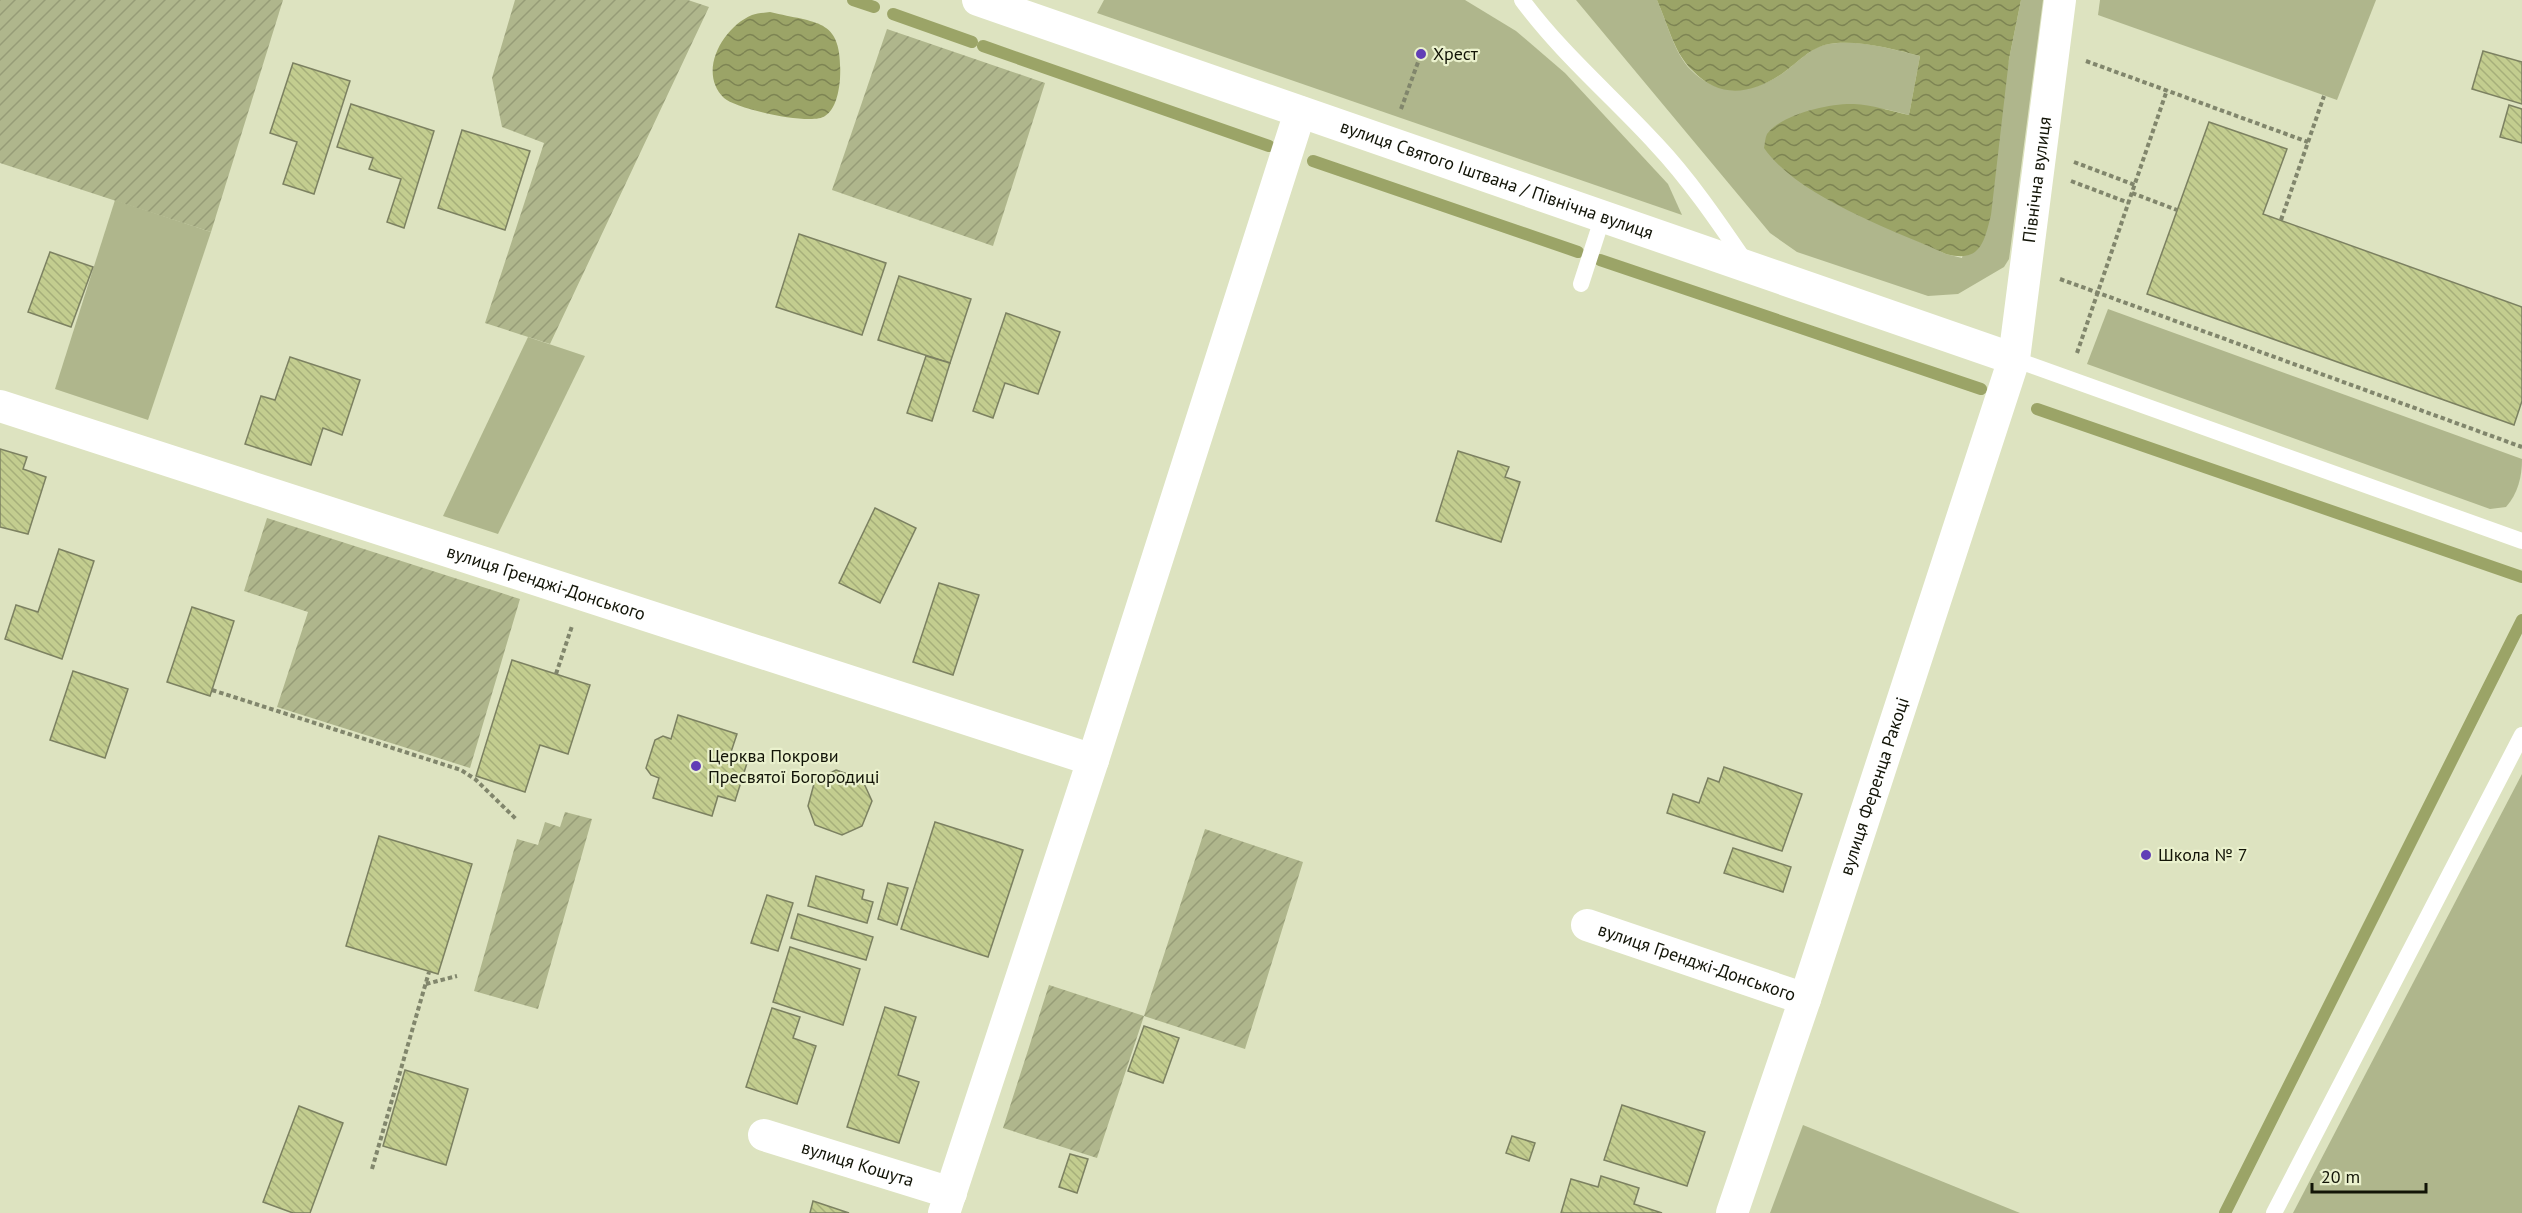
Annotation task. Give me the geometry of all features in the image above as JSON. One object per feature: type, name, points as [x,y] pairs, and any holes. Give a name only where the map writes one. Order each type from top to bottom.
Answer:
[{"type":"street","name":"вулиця Святого Іштвана / Північна вулиця","points":[[978,0],[2014,359]]},
{"type":"street","name":"Північна вулиця","points":[[2014,359],[2060,0]]},
{"type":"street","points":[[948,1203],[1093,760],[1300,112]]},
{"type":"street","name":"вулиця Ференца Ракоці","points":[[1732,1213],[2014,359]]},
{"type":"street","name":"вулиця Гренджі-Донського","points":[[0,405],[1093,760]]},
{"type":"street","name":"вулиця Гренджі-Донського","points":[[1587,925],[1804,999]]},
{"type":"street","name":"вулиця Кошута","points":[[764,1135],[948,1203]]},
{"type":"lane","points":[[1522,0],[1563,49],[1657,145],[1716,218],[1750,267]]},
{"type":"lane","points":[[1581,284],[1603,216]]},
{"type":"lane","points":[[2014,359],[2522,541]]},
{"type":"lane","points":[[2274,1213],[2522,735]]},
{"type":"path","points":[[2054,49],[2308,142]]},
{"type":"path","points":[[1389,142],[1420,54]]},
{"type":"path","points":[[2068,378],[2167,90]]},
{"type":"path","points":[[2281,220],[2324,96]]},
{"type":"path","points":[[2071,161],[2135,185]]},
{"type":"path","points":[[2132,193],[2177,210]]},
{"type":"path","points":[[2026,267],[2522,447]]},
{"type":"path","points":[[556,674],[574,617]]},
{"type":"path","points":[[212,690],[461,770],[475,779],[516,819]]},
{"type":"path","points":[[372,1169],[429,972]]},
{"type":"path","points":[[426,984],[457,975]]},
{"type":"shaded area","points":[[0,0],[283,0],[211,232],[0,163]]},
{"type":"shaded area","points":[[515,0],[688,0],[709,7],[550,344],[485,323],[544,143],[502,127],[492,78]]},
{"type":"shaded area","points":[[1104,0],[1465,0],[1516,31],[1565,73],[1668,184],[1682,215],[1097,13]]},
{"type":"shaded area","points":[[1576,0],[1657,0],[1675,46],[1685,63],[1702,79],[1724,89],[1748,88],[1772,80],[1811,51],[1823,45],[1863,44],[1920,56],[1909,115],[1885,109],[1829,200],[1946,254],[1962,258],[2021,0],[2043,0],[2009,259],[2004,267],[1958,294],[1928,296],[1797,252],[1770,233]]},
{"type":"shaded area","points":[[2100,0],[2376,0],[2337,100],[2098,15]]},
{"type":"shaded area","points":[[887,29],[1045,83],[993,246],[832,190]]},
{"type":"shaded area","points":[[115,200],[211,232],[148,420],[55,389]]},
{"type":"shaded area","points":[[2108,309],[2522,459],[2516,490],[2506,507],[2490,509],[2087,364]]},
{"type":"shaded area","points":[[528,337],[585,356],[498,534],[443,516]]},
{"type":"shaded area","points":[[267,518],[520,599],[470,768],[277,707],[308,612],[244,591]]},
{"type":"shaded area","points":[[2522,774],[2522,1213],[2293,1213]]},
{"type":"shaded area","points":[[565,812],[592,819],[538,1009],[474,991],[517,839],[538,845],[545,822],[560,827]]},
{"type":"shaded area","points":[[1205,829],[1303,862],[1245,1049],[1144,1016]]},
{"type":"shaded area","points":[[1049,985],[1144,1016],[1097,1158],[1003,1128]]},
{"type":"shaded area","points":[[1803,1125],[2020,1213],[1770,1213]]},
{"type":"water","points":[[1657,0],[2021,0],[2009,59],[1991,215],[1979,248],[1966,256],[1946,254],[1847,210],[1799,182],[1779,166],[1764,148],[1767,134],[1774,127],[1795,115],[1832,105],[1854,104],[1909,115],[1920,56],[1863,44],[1829,44],[1810,52],[1783,73],[1760,86],[1736,91],[1725,90],[1703,80],[1686,63],[1680,55]]},
{"type":"water","points":[[770,12],[815,22],[832,34],[840,59],[840,79],[834,104],[825,116],[817,119],[790,118],[758,111],[724,98],[716,87],[713,63],[723,40],[741,21],[754,14]]},
{"type":"building","points":[[2483,51],[2522,62],[2522,104],[2472,89]]},
{"type":"building","points":[[293,63],[350,81],[314,194],[283,184],[297,142],[270,133]]},
{"type":"building","points":[[351,104],[434,131],[404,228],[387,222],[401,179],[369,169],[373,158],[337,147]]},
{"type":"building","points":[[2509,105],[2522,109],[2522,143],[2500,137]]},
{"type":"building","points":[[2209,122],[2287,149],[2263,214],[2522,307],[2522,401],[2514,425],[2147,294]]},
{"type":"building","points":[[462,130],[530,151],[505,230],[438,208]]},
{"type":"building","points":[[799,234],[886,263],[862,335],[776,307]]},
{"type":"building","points":[[50,252],[93,267],[71,327],[28,312]]},
{"type":"building","points":[[899,276],[971,299],[950,363],[878,340]]},
{"type":"building","points":[[1006,313],[1060,332],[1038,394],[1005,383],[993,418],[973,411]]},
{"type":"building","points":[[926,356],[950,363],[932,421],[907,413]]},
{"type":"building","points":[[290,357],[360,380],[342,435],[323,428],[311,465],[245,444],[261,396],[275,400]]},
{"type":"building","points":[[0,449],[27,457],[23,469],[46,477],[28,534],[0,527]]},
{"type":"building","points":[[1458,451],[1509,467],[1505,477],[1520,482],[1501,542],[1436,521]]},
{"type":"building","points":[[875,508],[916,528],[880,603],[839,583]]},
{"type":"building","points":[[59,549],[94,561],[62,659],[5,639],[16,605],[38,612]]},
{"type":"building","points":[[939,583],[979,595],[953,675],[913,662]]},
{"type":"building","points":[[192,607],[234,621],[210,696],[167,682]]},
{"type":"building","points":[[512,660],[590,685],[568,754],[540,745],[525,792],[476,776]]},
{"type":"building","points":[[73,671],[128,689],[105,758],[50,740]]},
{"type":"building","name":"Церква Покрови Пресвятої Богородиці","points":[[678,715],[737,734],[729,758],[747,763],[735,801],[718,796],[712,816],[653,798],[659,778],[651,775],[646,768],[655,740],[663,736],[671,739]]},
{"type":"building","points":[[1724,767],[1802,794],[1782,851],[1667,813],[1673,794],[1699,803],[1708,778],[1719,782]]},
{"type":"building","points":[[836,770],[862,779],[872,801],[862,826],[842,835],[815,825],[808,806],[815,780]]},
{"type":"building","points":[[935,822],[1023,850],[988,957],[901,929]]},
{"type":"building","points":[[379,836],[472,864],[438,974],[346,946]]},
{"type":"building","points":[[1733,848],[1791,867],[1783,892],[1724,873]]},
{"type":"building","points":[[816,876],[864,890],[862,899],[873,902],[867,923],[808,906]]},
{"type":"building","points":[[888,883],[908,888],[897,925],[878,919]]},
{"type":"building","points":[[767,895],[793,903],[778,951],[751,943]]},
{"type":"building","points":[[798,914],[873,937],[866,960],[791,938]]},
{"type":"building","points":[[790,947],[860,969],[843,1025],[773,1002]]},
{"type":"building","points":[[885,1007],[916,1017],[898,1075],[919,1082],[899,1143],[847,1127]]},
{"type":"building","points":[[772,1008],[800,1017],[793,1038],[816,1046],[797,1104],[746,1087]]},
{"type":"building","points":[[1144,1026],[1179,1038],[1163,1083],[1128,1071]]},
{"type":"building","points":[[405,1070],[468,1089],[446,1165],[383,1146]]},
{"type":"building","points":[[1622,1105],[1705,1132],[1687,1186],[1604,1160]]},
{"type":"building","points":[[299,1106],[343,1123],[310,1213],[293,1213],[263,1202]]},
{"type":"building","points":[[1512,1136],[1535,1143],[1529,1161],[1506,1153]]},
{"type":"building","points":[[1070,1154],[1088,1159],[1077,1193],[1059,1187]]},
{"type":"building","points":[[1601,1176],[1639,1188],[1634,1204],[1662,1213],[1561,1213],[1571,1179],[1598,1187]]},
{"type":"building","points":[[813,1201],[849,1213],[810,1213]]},
{"type":"waterway","points":[[853,0],[874,7]]},
{"type":"waterway","points":[[893,14],[972,42]]},
{"type":"waterway","points":[[983,46],[1269,146]]},
{"type":"waterway","points":[[1313,161],[1578,252]]},
{"type":"waterway","points":[[1600,260],[1981,389]]},
{"type":"waterway","points":[[2037,409],[2522,577]]},
{"type":"waterway","points":[[2225,1213],[2522,620]]},
{"type":"place","name":"Хрест","points":[[1421,54]]},
{"type":"place","name":"Церква Покрови Пресвятої Богородиці","points":[[696,766]]},
{"type":"place","name":"Школа № 7","points":[[2146,855]]}]
